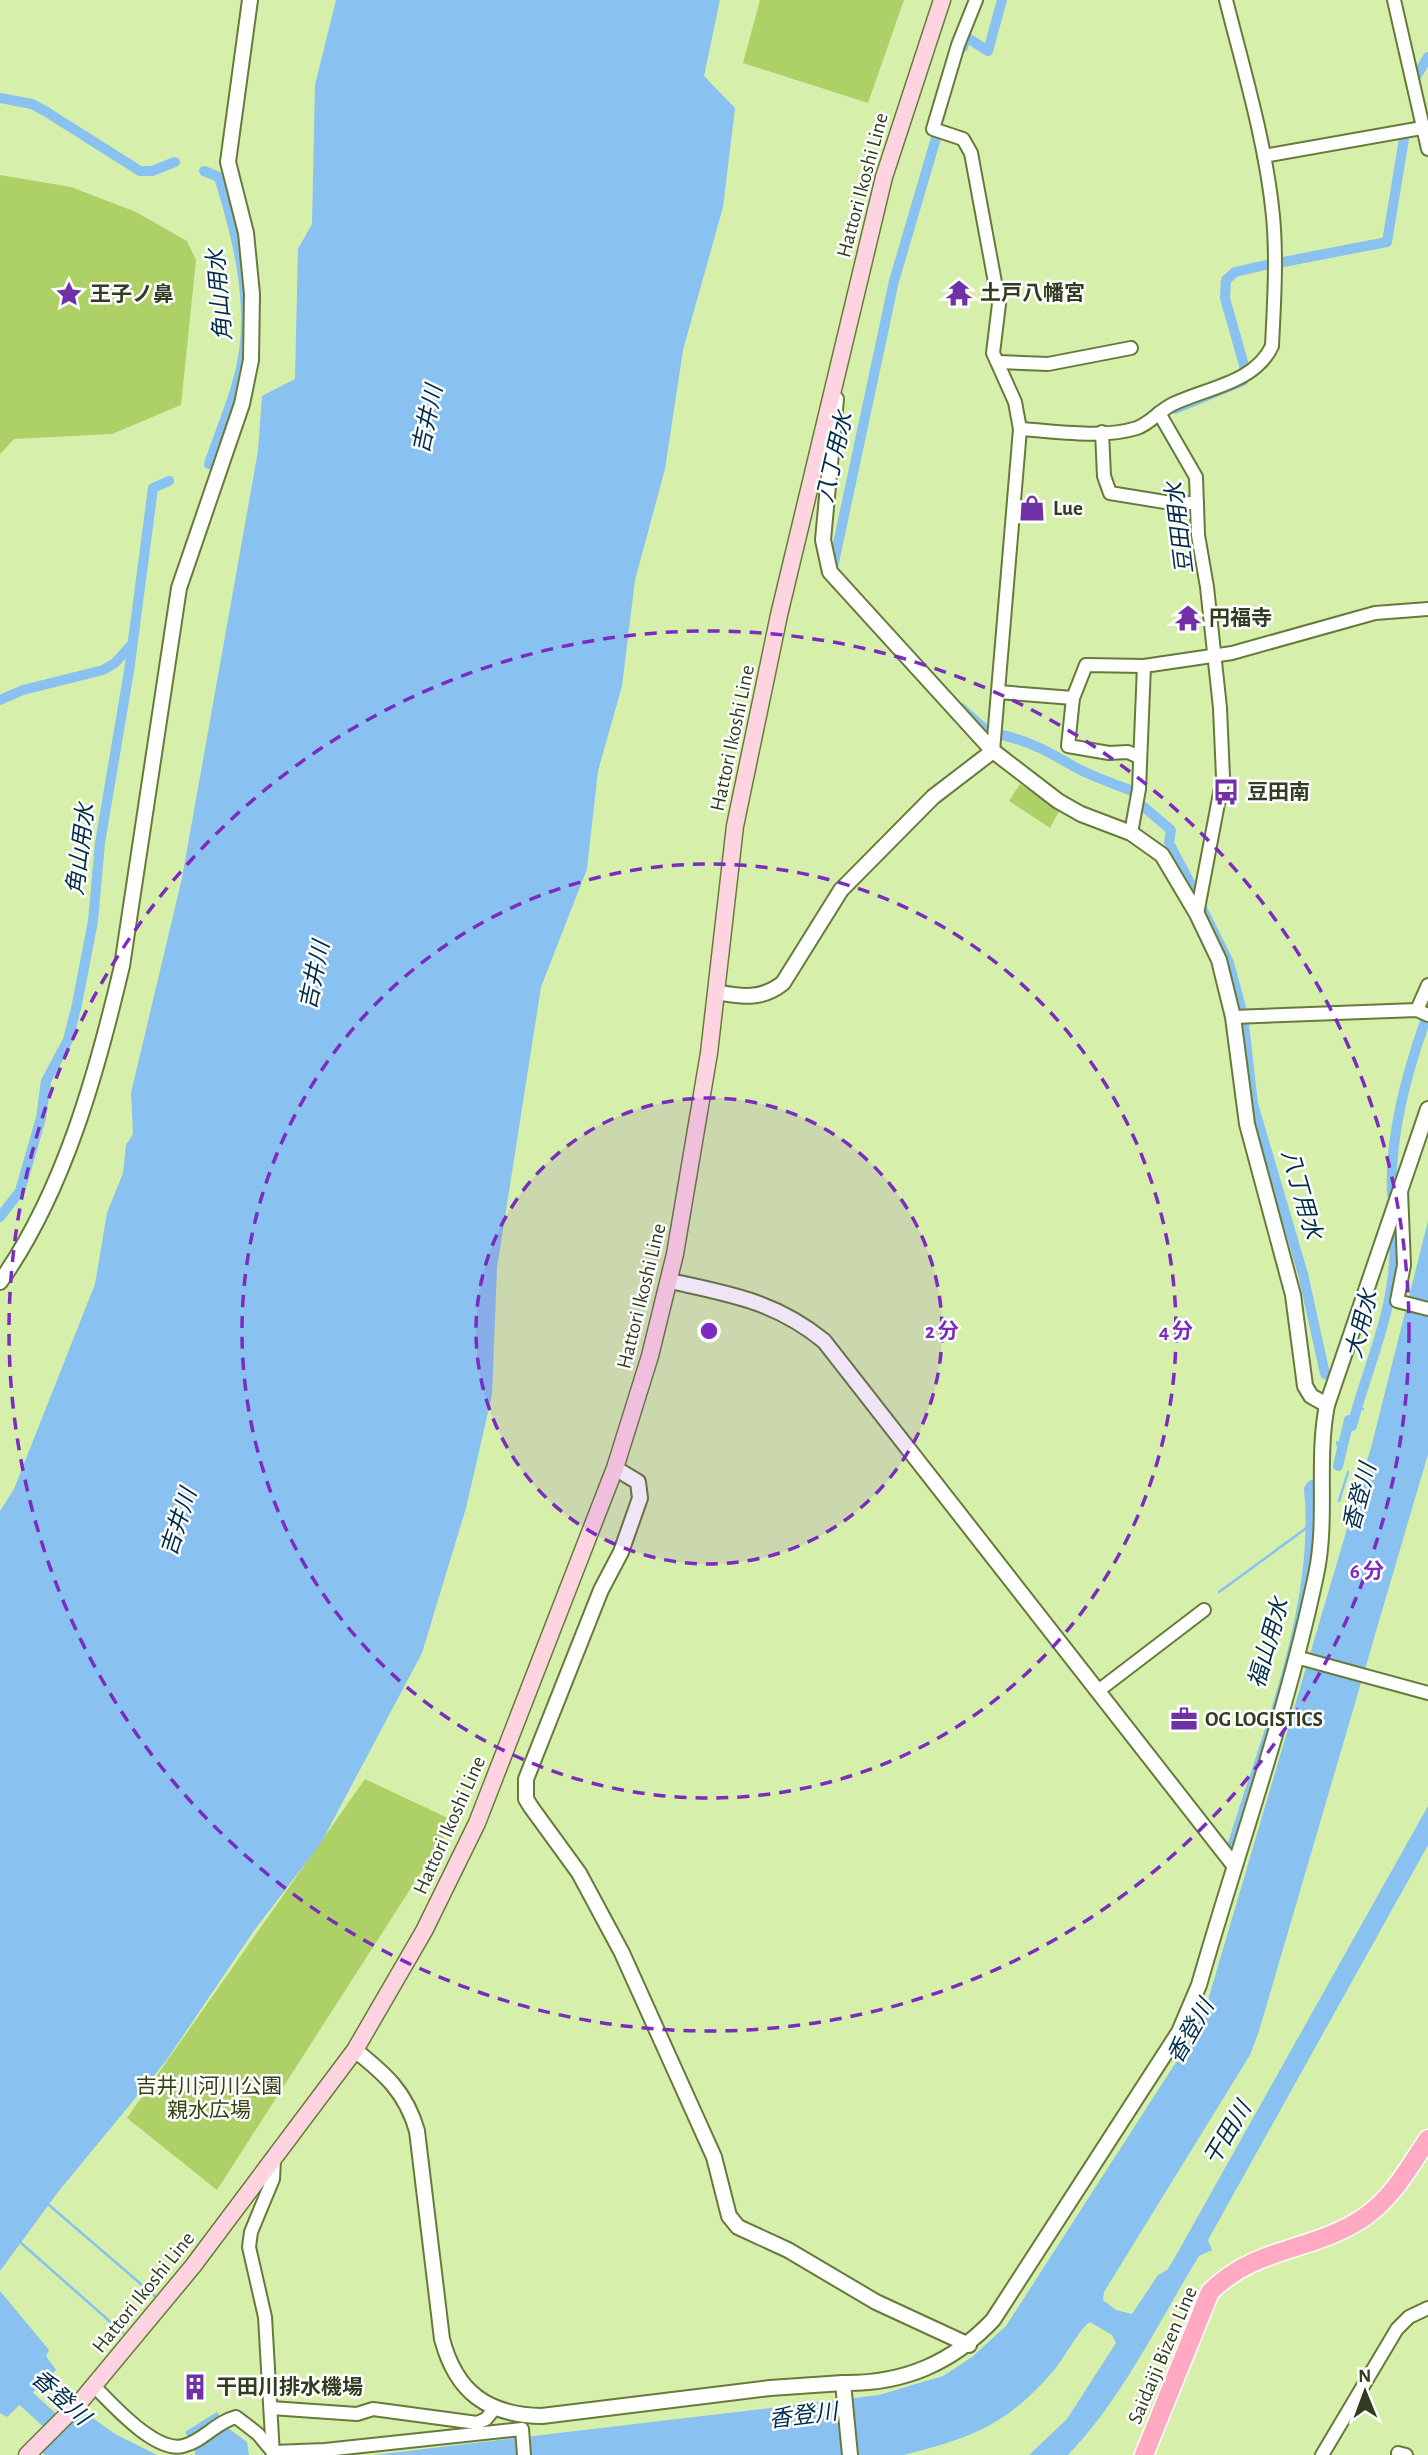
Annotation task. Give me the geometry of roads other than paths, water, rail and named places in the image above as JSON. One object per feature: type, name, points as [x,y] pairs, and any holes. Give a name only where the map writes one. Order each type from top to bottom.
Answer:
[{"type":"main road","name":"Hattori Ikoshi Line","points":[[31,2451],[81,2401],[193,2266],[355,2050],[424,1931],[477,1824],[615,1468],[670,1281],[698,1131],[735,826],[779,615],[884,177],[942,0]]},
{"type":"main road","name":"Saidaiji Bizen Line","points":[[1144,2455],[1210,2292],[1228,2274],[1255,2261],[1332,2235],[1365,2217],[1397,2185],[1428,2138]]},
{"type":"street","points":[[0,1282],[30,1235],[57,1179],[111,1013],[122,966],[179,588],[242,404],[251,360],[252,306],[246,233],[228,162],[250,0]]},
{"type":"street","points":[[716,992],[754,996],[770,993],[783,983],[841,890],[933,797],[993,751],[1020,429],[1015,402],[993,353],[999,304],[971,153],[963,139],[933,130],[958,45],[976,0]]},
{"type":"street","points":[[1020,429],[1102,432],[1136,428],[1159,413],[1242,376],[1267,356],[1272,346],[1276,260],[1264,156],[1226,0]]},
{"type":"street","points":[[1394,0],[1428,149]]},
{"type":"street","points":[[1264,156],[1425,128]]},
{"type":"street","points":[[998,362],[1048,364],[1131,348]]},
{"type":"street","points":[[835,379],[823,540],[830,572],[993,751],[1020,774],[1081,814],[1131,833],[1162,855],[1197,914],[1219,960],[1233,1017],[1247,1124],[1293,1295],[1305,1387],[1311,1396],[1327,1405]]},
{"type":"street","points":[[1159,413],[1196,477],[1198,535],[1215,656],[1223,776],[1197,914]]},
{"type":"street","points":[[1102,432],[1104,475],[1110,493],[1171,503],[1197,503]]},
{"type":"street","points":[[1139,757],[1128,752],[1109,753],[1068,746],[1073,698],[1086,665],[1144,666],[1215,656],[1289,638],[1349,618],[1375,613],[1428,610]]},
{"type":"street","points":[[1131,833],[1139,789],[1144,666]]},
{"type":"street","points":[[998,692],[1073,698]]},
{"type":"street","points":[[1233,1017],[1423,1013],[1428,985]]},
{"type":"street","points":[[355,2050],[388,2077],[412,2113],[417,2131],[442,2339],[448,2363],[459,2381],[494,2409],[519,2416],[542,2416],[770,2388],[844,2390],[900,2376],[949,2359],[969,2345],[993,2320],[1017,2287],[1179,2032],[1199,1985],[1233,1864],[1299,1657],[1321,1542],[1322,1432],[1327,1405],[1428,1109]]},
{"type":"street","points":[[1401,1191],[1404,1265],[1397,1301],[1428,1309]]},
{"type":"street","points":[[670,1281],[752,1299],[782,1311],[824,1341],[1233,1864]]},
{"type":"street","points":[[615,1468],[638,1482],[640,1498],[621,1552],[601,1590],[526,1779],[526,1798],[579,1872],[611,1932],[714,2157],[729,2216],[738,2227],[788,2250],[876,2302],[969,2345]]},
{"type":"street","points":[[1098,1691],[1204,1610]]},
{"type":"street","points":[[1299,1657],[1428,1693]]},
{"type":"street","points":[[273,2454],[265,2317],[249,2247],[251,2232],[273,2179],[274,2159]]},
{"type":"street","points":[[1322,2455],[1397,2329],[1409,2317],[1428,2308]]},
{"type":"street","points":[[94,2386],[140,2430],[166,2445],[183,2447],[224,2420],[236,2417],[258,2434],[273,2454]]},
{"type":"street","points":[[844,2390],[850,2455]]},
{"type":"street","points":[[271,2407],[357,2414],[373,2409],[477,2423],[486,2420],[494,2409]]},
{"type":"street","points":[[454,2420],[455,2437]]},
{"type":"street","points":[[273,2454],[325,2451],[522,2429],[524,2455]]},
{"type":"water","name":"吉井川","points":[[336,0],[720,0],[704,76],[735,108],[723,207],[683,350],[665,469],[635,580],[622,686],[598,771],[587,869],[541,987],[497,1268],[492,1395],[466,1508],[422,1653],[321,1843],[253,1932],[166,2061],[58,2192],[0,2271],[0,1511],[14,1489],[95,1284],[107,1213],[123,1173],[126,1145],[133,1134],[131,1093],[182,878],[258,451],[262,396],[295,379],[298,249],[312,224],[315,85]]},
{"type":"water","points":[[1428,1221],[1428,1454],[1259,2031],[1250,2055],[1104,2292],[1103,2300],[1116,2310],[1132,2314],[1158,2275],[1167,2270],[1174,2259],[1428,1806],[1428,1845],[1208,2240],[1212,2250],[1199,2256],[1138,2360],[1087,2433],[1068,2455],[1029,2455],[1067,2419],[1116,2343],[1112,2335],[1090,2322],[1038,2388],[1005,2416],[970,2435],[904,2455],[374,2455],[879,2395],[943,2376],[972,2357],[1006,2326],[1191,2039],[1208,2000],[1372,1444]]},
{"type":"water","points":[[0,2291],[49,2350],[46,2356],[56,2370],[7,2417],[0,2413]]},
{"type":"water","points":[[69,2401],[115,2434],[157,2455],[45,2455],[30,2441]]},
{"type":"water","points":[[217,2412],[225,2426],[247,2442],[249,2455],[195,2455],[194,2446],[185,2432]]},
{"type":"waterway","name":"八丁用水","points":[[963,47],[966,37],[988,51],[1002,0]]},
{"type":"waterway","name":"豆田用水","points":[[1414,80],[1428,57]]},
{"type":"waterway","name":"角山用水","points":[[0,98],[32,104],[140,171],[152,171],[175,162]]},
{"type":"waterway","name":"八丁用水","points":[[833,567],[894,281],[936,138]]},
{"type":"waterway","name":"豆田用水","points":[[1278,263],[1387,242],[1404,139]]},
{"type":"waterway","name":"角山用水","points":[[204,171],[219,177],[241,263],[246,308],[242,365],[209,464]]},
{"type":"waterway","name":"豆田用水","points":[[1245,369],[1225,298],[1226,280],[1235,272],[1270,264]]},
{"type":"waterway","name":"豆田用水","points":[[1175,409],[1243,381]]},
{"type":"waterway","name":"角山用水","points":[[0,1217],[20,1191],[41,1118],[46,1081],[68,1040],[77,1004],[93,921],[100,843],[129,671],[153,488],[169,481]]},
{"type":"waterway","points":[[0,700],[23,690],[103,670],[115,663],[132,644]]},
{"type":"waterway","name":"八丁用水","points":[[961,708],[987,731]]},
{"type":"waterway","name":"八丁用水","points":[[1002,735],[1030,744],[1088,774],[1135,792]]},
{"type":"waterway","name":"八丁用水","points":[[1144,807],[1171,830],[1169,843],[1197,896]]},
{"type":"waterway","name":"八丁用水","points":[[1201,906],[1229,963],[1242,1011]]},
{"type":"waterway","name":"大用水","points":[[1392,1194],[1394,1148],[1401,1102],[1428,1013]]},
{"type":"waterway","name":"八丁用水","points":[[1244,1024],[1253,1104],[1303,1274],[1325,1374]]},
{"type":"waterway","name":"大用水","points":[[1352,1426],[1388,1306],[1394,1257],[1394,1230]]},
{"type":"waterway","name":"大用水","points":[[1357,1408],[1363,1409]]},
{"type":"waterway","name":"福山用水","points":[[1338,1466],[1349,1420]]},
{"type":"waterway","points":[[1337,1442],[1339,1450]]},
{"type":"waterway","points":[[1339,1501],[1348,1472]]},
{"type":"waterway","name":"福山用水","points":[[1231,1850],[1274,1718],[1299,1625],[1307,1579],[1309,1489],[1312,1485]]},
{"type":"waterway","points":[[1219,1592],[1316,1521]]},
{"type":"waterway","points":[[1220,1892],[1225,1875]]},
{"type":"waterway","points":[[1191,1986],[1204,1945]]},
{"type":"waterway","points":[[49,2205],[156,2297]]},
{"type":"waterway","points":[[21,2243],[123,2333]]},
{"type":"waterway","name":"香登川","points":[[0,2375],[88,2455]]},
{"type":"place","name":"土戸八幡宮","points":[[959,293]]},
{"type":"place","name":"王子ノ鼻","points":[[69,294]]},
{"type":"place","name":"Lue","points":[[1032,508]]},
{"type":"place","name":"円福寺","points":[[1188,618]]},
{"type":"place","name":"豆田南","points":[[1226,792]]},
{"type":"place","name":"OG LOGISTICS","points":[[1184,1719]]},
{"type":"place","name":"干田川排水機場","points":[[195,2387]]},
{"type":"park label","name":"吉井川河川公園 親水広場","points":[[209,2098]]},
{"type":"water label","name":"干田川","points":[[1227,2133]]}]
